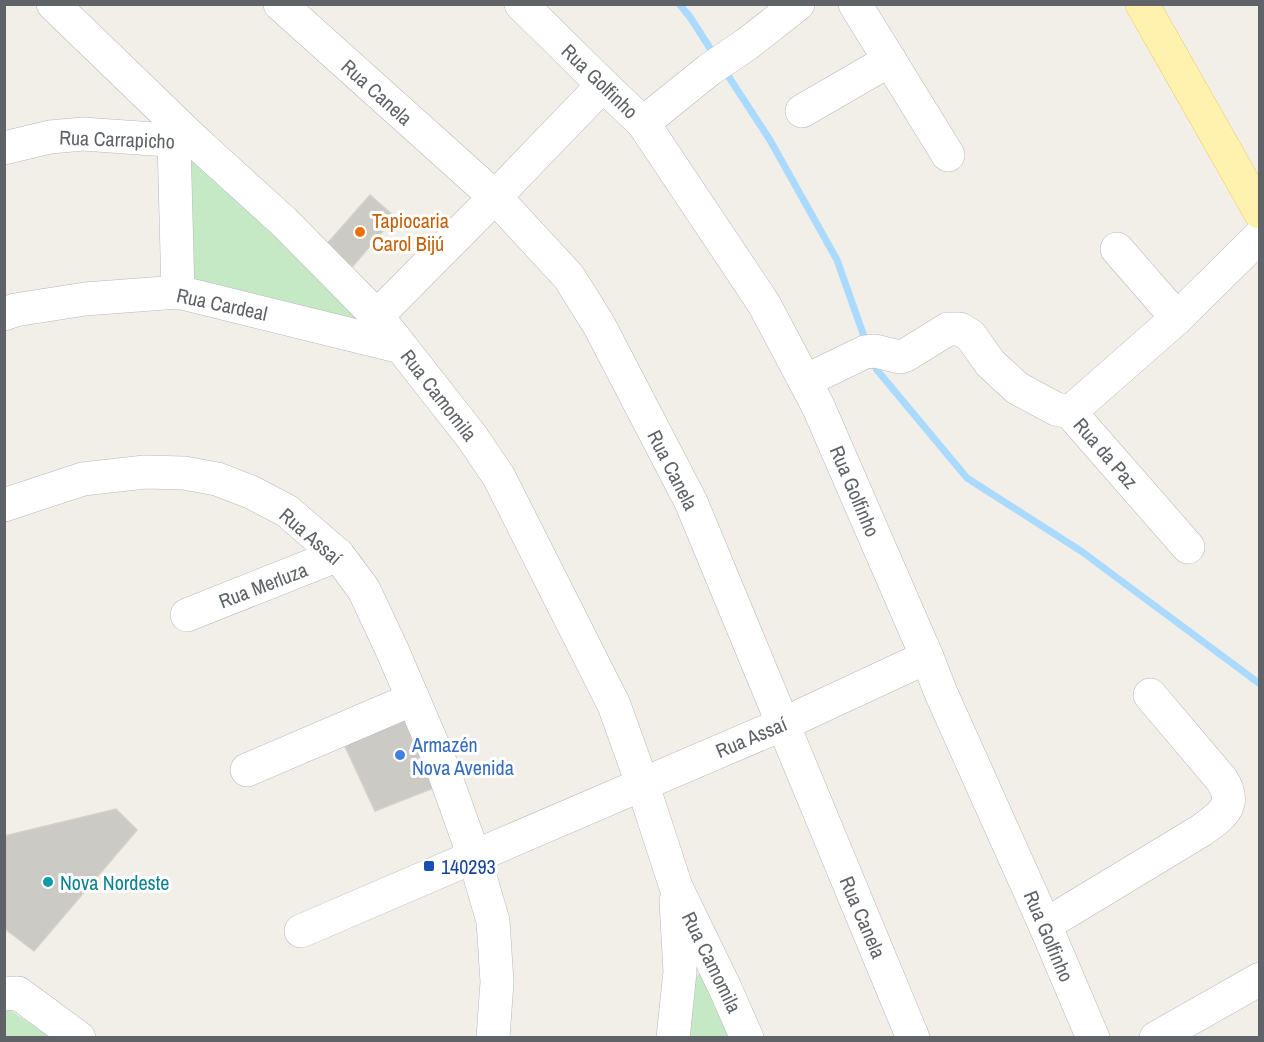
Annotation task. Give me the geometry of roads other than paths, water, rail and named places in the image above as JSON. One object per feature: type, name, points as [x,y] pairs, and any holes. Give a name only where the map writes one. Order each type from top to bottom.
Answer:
[{"type":"main road","points":[[1142,4],[1260,212]]},
{"type":"street","name":"Rua Camomila","points":[[53,4],[185,142],[284,222],[377,316],[472,437],[499,477],[614,705],[676,887],[747,1038]]},
{"type":"street","name":"Rua Canela","points":[[280,4],[495,197],[569,277],[599,325],[691,502],[913,1038]]},
{"type":"street","name":"Rua Golfinho","points":[[521,4],[643,123],[764,304],[818,406],[1093,1038]]},
{"type":"street","points":[[643,123],[710,69],[747,44],[798,4]]},
{"type":"street","points":[[855,4],[948,155]]},
{"type":"street","points":[[802,111],[890,60]]},
{"type":"street","points":[[377,316],[603,85]]},
{"type":"street","name":"Rua Carrapicho","points":[[4,148],[50,137],[83,134],[185,142]]},
{"type":"street","points":[[178,292],[185,142]]},
{"type":"street","name":"Rua da Paz","points":[[1188,547],[1070,412],[1177,318],[1260,236]]},
{"type":"street","points":[[1117,249],[1177,318]]},
{"type":"street","name":"Rua Cardeal","points":[[4,314],[15,310],[86,299],[178,292],[401,347]]},
{"type":"street","points":[[805,381],[870,351],[900,357],[948,329],[960,329],[971,336],[990,363],[1017,388],[1056,409],[1070,412]]},
{"type":"street","name":"Rua Assaí","points":[[4,505],[83,479],[145,472],[184,473],[217,479],[251,492],[287,511],[338,555],[364,590],[393,652],[441,764],[474,856],[493,921],[497,982],[493,1038]]},
{"type":"street","name":"Rua Merluza","points":[[187,615],[338,555]]},
{"type":"street","name":"Rua Assaí","points":[[301,931],[783,724],[927,657]]},
{"type":"street","points":[[1045,925],[1202,830],[1221,816],[1227,808],[1228,789],[1222,780],[1150,695]]},
{"type":"street","points":[[247,770],[413,699]]},
{"type":"street","name":"Rua Camomila","points":[[673,1038],[680,972],[676,887]]},
{"type":"street","points":[[1156,1038],[1260,979]]},
{"type":"street","points":[[9,989],[79,1038]]},
{"type":"waterway","points":[[679,4],[715,56]]},
{"type":"waterway","points":[[725,71],[770,140],[837,260],[866,342]]},
{"type":"waterway","points":[[873,361],[877,370],[967,478],[1081,551],[1260,684]]},
{"type":"place","name":"Tapiocaria Carol Bijú","points":[[360,232]]},
{"type":"place","name":"Armazén Nova Avenida","points":[[400,755]]},
{"type":"place","name":"140293","points":[[429,866]]},
{"type":"place","name":"Nova Nordeste","points":[[48,882]]}]
